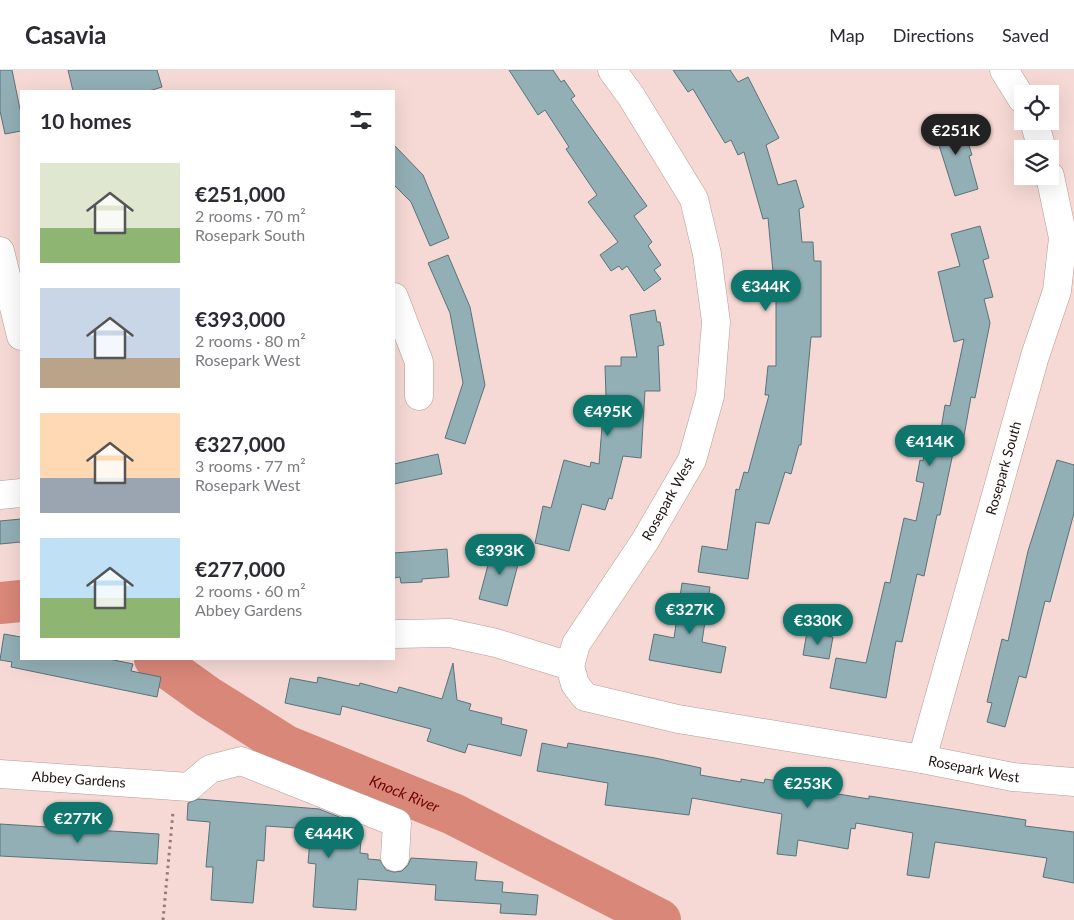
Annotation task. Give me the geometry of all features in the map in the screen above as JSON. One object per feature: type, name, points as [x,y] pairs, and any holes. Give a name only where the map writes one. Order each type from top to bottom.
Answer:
[{"type":"street","name":"Rosepark West","points":[[612,70],[694,199],[707,254],[716,322],[710,396],[692,460],[645,541],[576,644],[570,666],[575,684],[585,697],[688,721],[922,759],[1013,777],[1074,782]]},
{"type":"street","points":[[1004,70],[1014,86]]},
{"type":"street","name":"Rosepark South","points":[[922,759],[1035,356],[1057,290],[1063,238],[1052,185]]},
{"type":"street","points":[[20,244],[0,250],[20,332]]},
{"type":"street","points":[[395,300],[419,362],[419,396]]},
{"type":"street","points":[[0,495],[20,493]]},
{"type":"street","points":[[395,634],[450,633],[496,643],[570,666]]},
{"type":"street","points":[[165,786],[188,787],[210,769],[241,761],[397,823],[395,857]]},
{"type":"street","name":"Abbey Gardens","points":[[0,774],[165,786]]},
{"type":"path","points":[[163,920],[165,786]]},
{"type":"building","points":[[0,70],[12,70],[20,109],[20,131],[5,134],[0,111]]},
{"type":"building","points":[[68,70],[157,70],[162,87],[152,90],[73,90]]},
{"type":"building","points":[[509,70],[553,70],[561,82],[564,80],[575,96],[571,99],[647,206],[634,216],[652,242],[648,246],[661,265],[654,270],[661,279],[644,291],[627,266],[622,270],[619,266],[611,271],[600,255],[618,242],[588,202],[597,195],[566,149],[569,147],[545,110],[538,115]]},
{"type":"building","points":[[673,70],[730,70],[738,82],[748,77],[779,138],[766,145],[778,185],[796,180],[804,207],[799,209],[802,242],[813,242],[814,261],[821,261],[821,337],[811,337],[801,445],[799,445],[791,474],[785,472],[769,524],[756,522],[748,579],[698,572],[702,546],[727,550],[736,489],[739,490],[744,472],[748,473],[769,395],[765,395],[768,366],[776,366],[776,272],[773,272],[768,218],[763,219],[744,152],[738,155],[731,140],[725,143],[693,89],[688,92]]},
{"type":"building","points":[[960,117],[972,155],[969,156],[978,189],[955,196],[933,126]]},
{"type":"building","points":[[395,146],[423,175],[449,238],[430,246],[411,202],[395,186]]},
{"type":"building","points":[[980,226],[989,258],[983,260],[993,297],[984,299],[990,323],[975,398],[971,397],[962,447],[957,446],[955,453],[953,453],[940,515],[937,515],[924,576],[917,574],[902,642],[896,641],[886,698],[830,688],[836,658],[866,663],[885,582],[890,583],[904,518],[916,521],[924,483],[916,481],[920,460],[923,461],[929,427],[941,429],[945,405],[950,406],[964,339],[954,342],[938,272],[960,266],[951,234]]},
{"type":"building","points":[[448,255],[470,307],[485,385],[465,444],[445,438],[463,383],[450,313],[428,263]]},
{"type":"building","points":[[655,310],[657,322],[660,322],[664,345],[658,346],[660,391],[645,391],[641,458],[623,456],[612,499],[609,498],[605,510],[582,504],[569,551],[535,543],[543,506],[551,508],[564,460],[590,467],[591,462],[599,464],[602,427],[607,428],[605,366],[621,366],[621,357],[637,357],[630,315]]},
{"type":"building","points":[[438,454],[442,474],[395,484],[395,464]]},
{"type":"building","points":[[1057,460],[1074,465],[1074,513],[1050,602],[1045,601],[1026,678],[1019,676],[1005,727],[987,722],[992,703],[987,702],[1002,639],[1008,641],[1028,551]]},
{"type":"building","points":[[20,519],[20,542],[0,544],[0,521]]},
{"type":"building","points":[[493,546],[521,553],[507,606],[479,599]]},
{"type":"building","points":[[447,549],[449,577],[422,579],[422,582],[401,583],[400,577],[395,578],[395,553]]},
{"type":"building","points":[[682,583],[710,587],[702,642],[726,647],[721,673],[649,660],[654,634],[674,638]]},
{"type":"building","points":[[807,632],[833,637],[829,659],[803,655]]},
{"type":"building","points":[[4,634],[20,637],[20,660],[114,660],[133,664],[131,671],[161,677],[157,697],[11,667],[12,662],[0,660]]},
{"type":"building","points":[[453,663],[457,700],[471,704],[469,710],[502,718],[501,724],[527,730],[521,756],[468,744],[465,753],[427,741],[431,729],[342,706],[340,715],[285,703],[290,678],[317,683],[318,677],[359,686],[360,683],[397,693],[399,687],[442,699]]},
{"type":"building","points":[[542,743],[567,748],[568,743],[655,758],[701,768],[700,775],[741,782],[741,779],[764,783],[765,779],[807,786],[808,784],[832,788],[832,793],[869,799],[869,796],[1026,820],[1025,826],[1074,832],[1074,883],[1043,877],[1047,858],[935,842],[929,878],[907,875],[913,833],[856,823],[855,829],[851,828],[848,849],[798,840],[796,856],[777,854],[782,814],[692,798],[689,815],[605,805],[608,783],[537,771]]},
{"type":"building","points":[[198,799],[319,809],[362,826],[360,853],[368,854],[368,859],[380,860],[386,870],[394,872],[402,871],[408,865],[411,858],[477,862],[475,880],[503,882],[502,892],[538,895],[536,915],[500,913],[501,904],[435,900],[436,885],[358,879],[356,910],[313,907],[316,864],[308,863],[311,829],[266,826],[264,861],[257,860],[253,903],[211,900],[213,867],[206,867],[210,822],[187,820],[188,803]]},
{"type":"building","points":[[0,824],[159,834],[157,864],[0,856]]},
{"type":"waterway","name":"Knock River","points":[[0,603],[20,601]]},
{"type":"waterway","name":"Knock River","points":[[156,660],[208,697],[286,746],[453,814],[660,920]]}]
